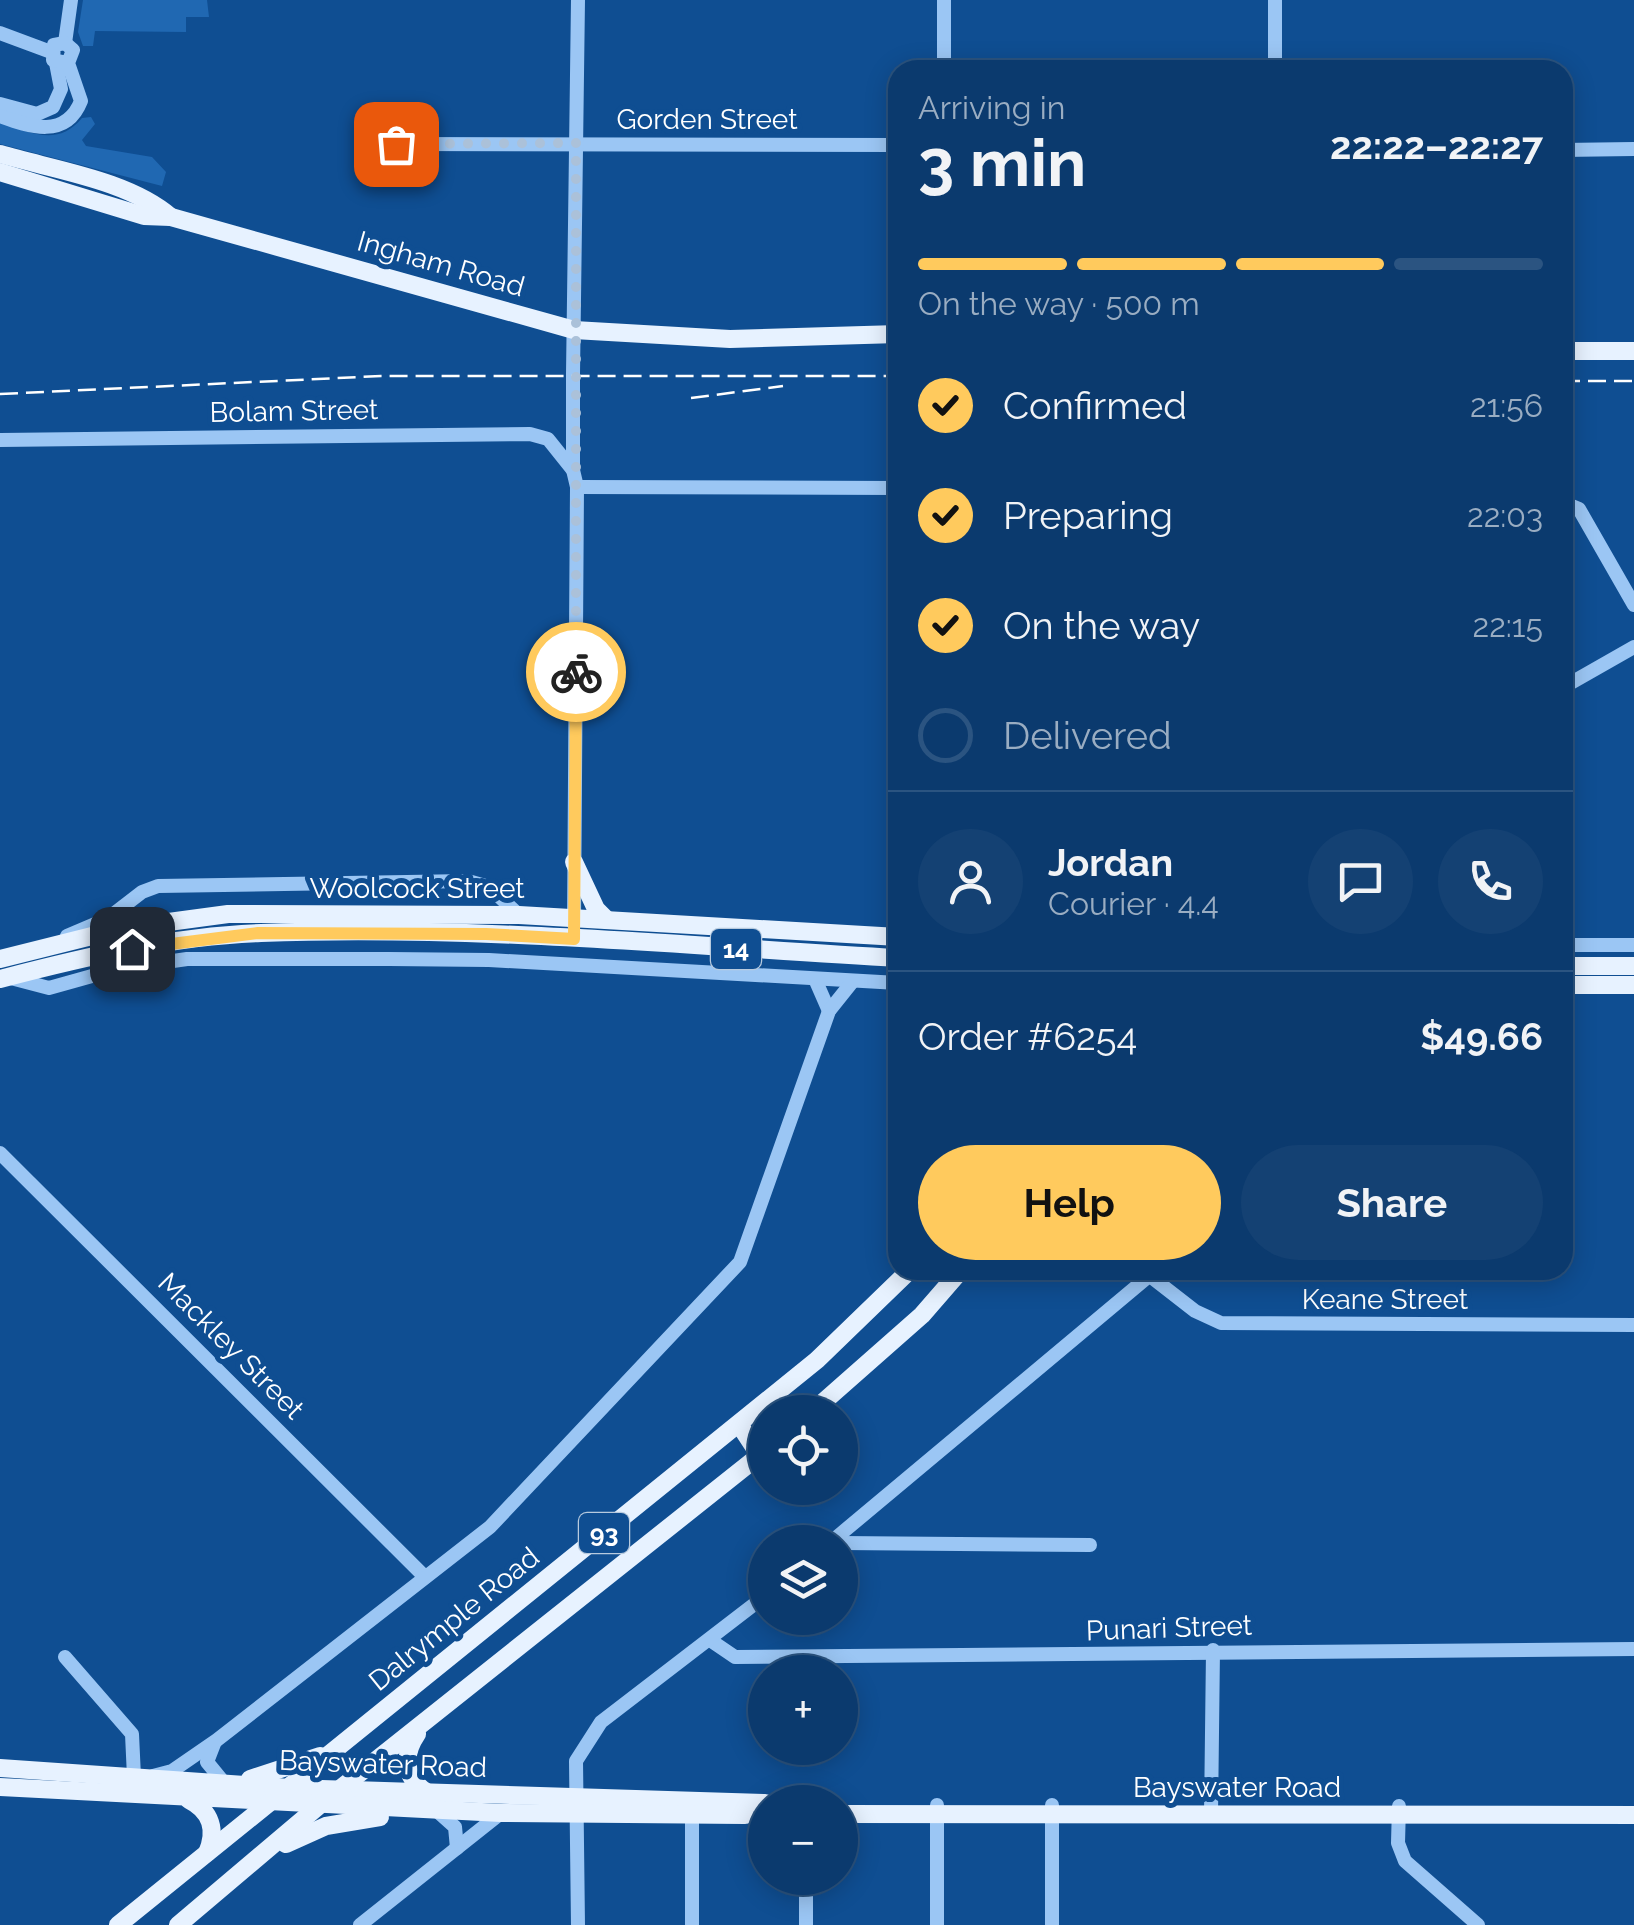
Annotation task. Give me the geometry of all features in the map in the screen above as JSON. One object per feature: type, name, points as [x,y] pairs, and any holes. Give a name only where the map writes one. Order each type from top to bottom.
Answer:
[{"type":"main road","name":"Ingham Road","points":[[0,154],[108,186],[156,204],[171,217]]},
{"type":"main road","name":"Ingham Road","points":[[0,172],[144,216],[171,217],[574,330],[653,337],[888,337]]},
{"type":"main road","points":[[1573,342],[1634,342]]},
{"type":"main road","points":[[1573,351],[1634,351]]},
{"type":"main road","points":[[574,862],[596,909],[607,920]]},
{"type":"main road","name":"Woolcock Street","points":[[0,959],[52,943],[175,919],[228,914],[519,915],[888,937]]},
{"type":"main road","name":"Woolcock Street","points":[[4,978],[132,949],[258,933],[486,934],[888,957]]},
{"type":"main road","points":[[1573,966],[1634,966]]},
{"type":"main road","points":[[1573,985],[1634,985]]},
{"type":"main road","name":"Dalrymple Road","points":[[118,1925],[271,1802],[300,1788],[338,1748],[846,1334],[900,1280]]},
{"type":"main road","points":[[831,1395],[922,1315],[952,1280]]},
{"type":"main road","points":[[739,1424],[748,1435]]},
{"type":"main road","name":"93","points":[[178,1925],[321,1804],[748,1464]]},
{"type":"main road","points":[[418,1728],[406,1763],[412,1779],[432,1801]]},
{"type":"main road","points":[[225,1784],[302,1764],[338,1748]]},
{"type":"main road","name":"Bayswater Road","points":[[0,1768],[341,1788],[501,1813],[576,1807]]},
{"type":"main road","name":"Bayswater Road","points":[[0,1786],[188,1799],[402,1807],[432,1801],[748,1813]]},
{"type":"main road","points":[[300,1788],[321,1804]]},
{"type":"main road","points":[[188,1799],[210,1820],[213,1837],[207,1853]]},
{"type":"main road","name":"Bayswater Road","points":[[692,1809],[748,1805]]},
{"type":"main road","name":"Bayswater Road","points":[[858,1805],[1210,1810],[1634,1806]]},
{"type":"main road","points":[[256,1860],[326,1826],[360,1817],[392,1816],[402,1807]]},
{"type":"main road","name":"Bayswater Road","points":[[858,1813],[937,1809]]},
{"type":"main road","name":"Bayswater Road","points":[[1399,1810],[1634,1815]]},
{"type":"street","points":[[0,104],[37,114],[53,107],[61,90],[54,45],[65,42],[71,0]]},
{"type":"street","points":[[574,939],[577,487],[572,470],[578,0]]},
{"type":"street","points":[[944,0],[944,60]]},
{"type":"street","points":[[1274,60],[1275,0]]},
{"type":"street","points":[[0,33],[58,59],[81,95],[80,107],[70,118],[39,128],[0,116]]},
{"type":"street","name":"Gorden Street","points":[[396,144],[888,145]]},
{"type":"street","points":[[1573,150],[1634,150]]},
{"type":"street","name":"Bolam Street","points":[[0,440],[530,434],[548,439],[572,470]]},
{"type":"street","points":[[577,487],[888,488]]},
{"type":"street","points":[[1573,507],[1579,510],[1634,605]]},
{"type":"street","points":[[1573,682],[1634,647]]},
{"type":"street","points":[[52,943],[107,920],[150,888],[216,882],[468,881],[490,887],[519,915]]},
{"type":"street","points":[[1573,945],[1634,946]]},
{"type":"street","points":[[4,978],[49,988],[150,963],[262,958],[489,960],[888,983]]},
{"type":"street","points":[[815,978],[829,1012]]},
{"type":"street","points":[[65,1657],[132,1734],[142,1777],[172,1770],[217,1740],[490,1527],[740,1262],[829,1012],[853,981]]},
{"type":"street","name":"Mackley Street","points":[[0,1153],[425,1577]]},
{"type":"street","points":[[851,1525],[1145,1280]]},
{"type":"street","name":"Keane Street","points":[[1161,1280],[1195,1312],[1221,1323],[1634,1325]]},
{"type":"street","points":[[858,1544],[1090,1545]]},
{"type":"street","points":[[578,1925],[576,1762],[594,1729],[748,1610]]},
{"type":"street","name":"Punari Street","points":[[710,1640],[735,1657],[1634,1649]]},
{"type":"street","points":[[1210,1810],[1213,1650]]},
{"type":"street","points":[[217,1740],[207,1762],[225,1784]]},
{"type":"street","points":[[432,1801],[453,1824],[457,1848]]},
{"type":"street","points":[[692,1809],[692,1925]]},
{"type":"street","points":[[937,1809],[938,1925]]},
{"type":"street","points":[[1052,1809],[1052,1925]]},
{"type":"street","points":[[1399,1810],[1398,1842],[1405,1861],[1478,1925]]},
{"type":"street","points":[[360,1925],[501,1813]]},
{"type":"street","points":[[806,1895],[806,1925]]},
{"type":"shaded area","points":[[83,0],[207,0],[209,17],[186,17],[186,32],[95,31],[93,46],[83,46],[78,32]]},
{"type":"shaded area","points":[[91,117],[95,124],[82,140],[86,146],[152,157],[166,172],[162,186],[0,144],[0,122],[54,135],[73,127],[82,118]]},
{"type":"railway","points":[[0,394],[381,376],[888,376]]},
{"type":"railway","points":[[1573,381],[1634,381]]},
{"type":"railway","points":[[691,398],[783,386]]},
{"type":"way so far","points":[[396,144],[576,143],[572,438],[572,470],[577,487],[576,672]]},
{"type":"route","points":[[132,949],[258,933],[486,934],[574,939],[576,672]]}]
